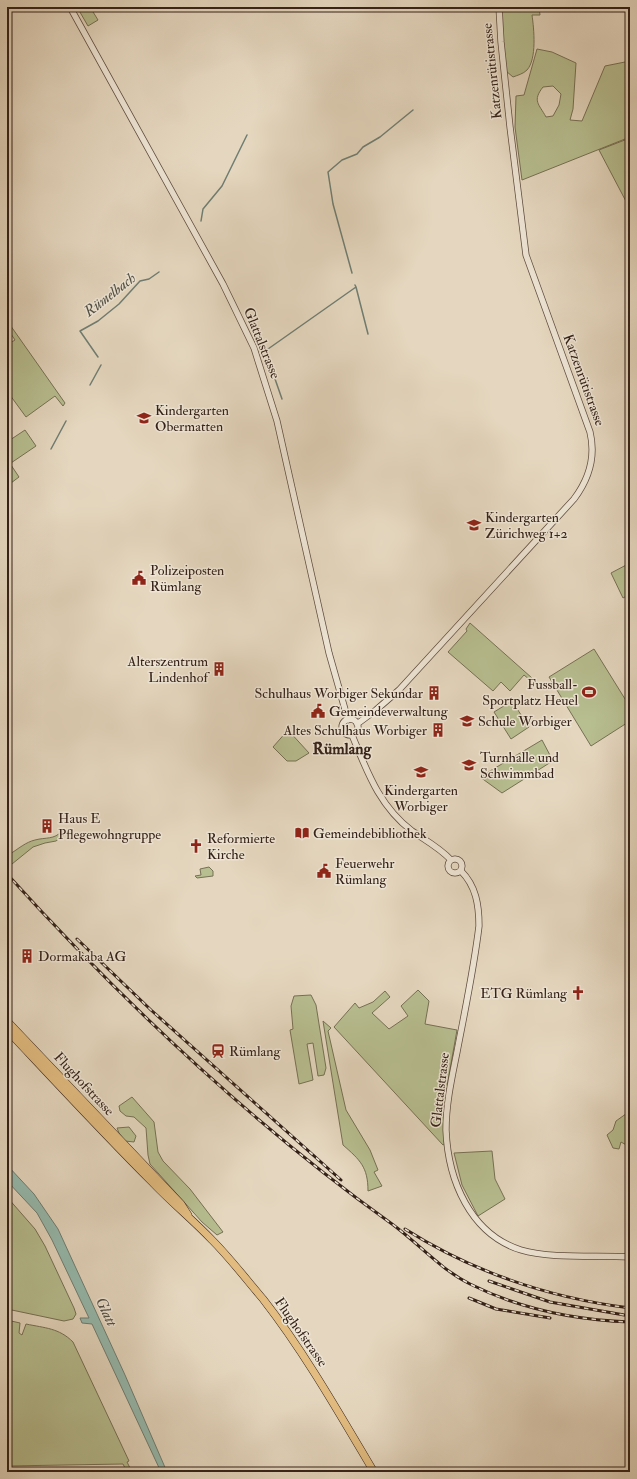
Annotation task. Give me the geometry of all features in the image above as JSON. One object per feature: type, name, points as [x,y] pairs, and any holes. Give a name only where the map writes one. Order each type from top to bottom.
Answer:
[{"type":"main road","name":"Flughofstrasse","points":[[7,1021],[182,1204],[190,1218]]},
{"type":"main road","name":"Flughofstrasse","points":[[7,1030],[149,1179],[178,1209],[190,1218],[238,1269],[288,1333],[374,1472]]},
{"type":"street","name":"Glattalstrasse","points":[[70,7],[223,284],[254,348],[277,421],[327,646],[348,720]]},
{"type":"street","name":"Katzenrütistrasse","points":[[357,724],[399,690],[579,492],[588,473],[592,452],[590,432],[526,255],[510,127],[499,7]]},
{"type":"street","points":[[348,720],[354,721],[357,724],[358,729],[352,735],[346,734],[343,730],[344,723],[348,720]]},
{"type":"street","points":[[352,735],[365,770],[384,804],[412,830],[452,860]]},
{"type":"street","points":[[458,859],[461,862],[461,871],[456,873],[449,870],[448,864],[452,860],[458,859]]},
{"type":"street","name":"Glattalstrasse","points":[[461,871],[471,882],[478,901],[479,913],[477,944],[450,1091],[446,1121],[448,1151],[458,1187],[474,1217],[494,1238],[509,1245],[536,1253],[630,1257]]},
{"type":"green space","points":[[77,7],[90,7],[98,20],[88,26]]},
{"type":"green space","points":[[501,7],[539,7],[540,15],[532,15],[534,51],[530,65],[527,70],[513,77],[506,71],[501,28]]},
{"type":"green space","points":[[537,49],[552,52],[576,63],[573,109],[570,120],[582,121],[605,66],[630,61],[630,137],[522,180],[515,127],[516,96],[524,95]],"holes":[[[553,86],[561,94],[559,105],[553,116],[546,117],[537,99],[543,87]]]},
{"type":"green space","points":[[630,138],[630,209],[599,150]]},
{"type":"green space","points":[[8,322],[65,403],[63,406],[55,396],[26,417],[7,391],[7,345],[15,340],[7,328]]},
{"type":"green space","points":[[25,430],[36,446],[8,465],[7,442]]},
{"type":"green space","points":[[11,465],[19,477],[7,486],[7,471],[9,472],[7,467]]},
{"type":"green space","points":[[630,563],[630,594],[623,598],[611,573]]},
{"type":"green space","points":[[470,623],[532,678],[530,680],[524,675],[510,691],[501,682],[493,691],[448,652],[467,631],[466,629]]},
{"type":"green space","name":"Fussball- Sportplatz Heuel","points":[[594,649],[630,707],[630,721],[591,746],[549,677]]},
{"type":"green space","points":[[512,701],[529,727],[511,739],[494,712]]},
{"type":"green space","points":[[288,730],[309,753],[296,761],[287,761],[273,747]]},
{"type":"green space","points":[[542,740],[552,759],[551,762],[502,793],[480,777]]},
{"type":"green space","points":[[62,831],[65,834],[56,841],[33,847],[12,864],[7,858],[7,851],[10,854],[28,842],[53,837]]},
{"type":"green space","points":[[209,867],[213,871],[213,876],[197,878],[195,876],[201,875],[200,869]]},
{"type":"green space","points":[[418,990],[429,1001],[425,1024],[457,1030],[447,1086],[445,1144],[443,1145],[334,1027],[355,1003],[359,1008],[373,1002],[385,991],[390,997],[372,1013],[389,1029],[408,1016],[401,1006]]},
{"type":"green space","points":[[311,995],[316,1005],[326,1068],[324,1075],[318,1076],[313,1043],[307,1044],[313,1080],[299,1084],[290,1030],[293,1029],[291,1006],[294,996]]},
{"type":"green space","points":[[323,1021],[331,1028],[328,1031],[346,1110],[370,1150],[378,1170],[374,1172],[382,1186],[368,1191],[365,1170],[354,1155],[343,1145]]},
{"type":"green space","points":[[132,1097],[154,1122],[158,1152],[163,1161],[190,1189],[223,1232],[217,1235],[202,1222],[150,1164],[146,1128],[134,1117],[126,1116],[120,1111],[119,1106]]},
{"type":"green space","points":[[630,1111],[630,1147],[621,1142],[619,1149],[613,1148],[607,1135],[613,1130],[616,1121]]},
{"type":"green space","points":[[129,1127],[136,1136],[134,1142],[125,1141],[117,1128]]},
{"type":"green space","points":[[492,1151],[495,1179],[505,1199],[478,1216],[462,1185],[454,1153]]},
{"type":"green space","points":[[7,1197],[35,1229],[45,1246],[74,1308],[76,1314],[73,1319],[64,1321],[7,1309]]},
{"type":"green space","points":[[7,1320],[20,1323],[19,1333],[22,1335],[26,1324],[57,1331],[68,1337],[73,1342],[129,1461],[127,1462],[132,1472],[127,1472],[123,1464],[7,1466]]},
{"type":"water","points":[[7,1165],[34,1194],[58,1229],[125,1375],[167,1472],[161,1472],[92,1324],[82,1323],[80,1318],[89,1318],[52,1240],[37,1213],[7,1181]]},
{"type":"waterway","points":[[352,273],[333,204],[328,172],[342,160],[357,154],[363,147],[380,137],[413,110]]},
{"type":"waterway","name":"Rümelbach","points":[[201,221],[203,209],[222,186],[247,135]]},
{"type":"waterway","name":"Rümelbach","points":[[98,357],[80,331],[98,321],[119,304],[140,281],[149,279],[159,272]]},
{"type":"waterway","points":[[282,399],[266,353],[268,349],[356,287],[355,285]]},
{"type":"waterway","points":[[356,287],[368,334]]},
{"type":"waterway","name":"Rümelbach","points":[[90,385],[101,365]]},
{"type":"waterway","name":"Rümelbach","points":[[51,449],[66,421]]},
{"type":"railway","points":[[7,874],[96,968],[190,1059],[289,1145],[402,1231],[449,1271],[459,1278],[489,1293],[548,1312],[589,1319],[630,1322]]},
{"type":"railway","points":[[77,939],[151,1010],[341,1180]]},
{"type":"railway","points":[[405,1229],[458,1258],[513,1281],[571,1297],[630,1308]]},
{"type":"railway","points":[[489,1281],[550,1302],[630,1316]]},
{"type":"railway","points":[[469,1298],[496,1309],[550,1318]]},
{"type":"place","name":"Kindergarten Obermatten","points":[[144,418]]},
{"type":"place","name":"Kindergarten Zürichweg 1+2","points":[[474,525]]},
{"type":"place","name":"Polizeiposten Rümlang","points":[[139,578]]},
{"type":"place","name":"Alterszentrum Lindenhof","points":[[219,669]]},
{"type":"place","name":"Fussball- Sportplatz Heuel","points":[[589,692]]},
{"type":"place","name":"Schulhaus Worbiger Sekundar","points":[[434,693]]},
{"type":"place","name":"Gemeindeverwaltung","points":[[318,711]]},
{"type":"place","name":"Schule Worbiger","points":[[467,721]]},
{"type":"place","name":"Altes Schulhaus Worbiger","points":[[438,730]]},
{"type":"place","name":"Turnhalle und Schwimmbad","points":[[469,765]]},
{"type":"place","name":"Kindergarten Worbiger","points":[[421,772]]},
{"type":"place","name":"Haus E Pflegewohngruppe","points":[[47,826]]},
{"type":"place","name":"Gemeindebibliothek","points":[[302,833]]},
{"type":"place","name":"Reformierte Kirche","points":[[196,846]]},
{"type":"place","name":"Feuerwehr Rümlang","points":[[324,871]]},
{"type":"place","name":"Dormakaba AG","points":[[27,956]]},
{"type":"place","name":"ETG Rümlang","points":[[578,993]]},
{"type":"place","name":"Rümlang","points":[[218,1051]]},
{"type":"district","name":"Rümlang","points":[[342,749]]},
{"type":"water label","name":"Glatt","points":[[106,1312]]}]
